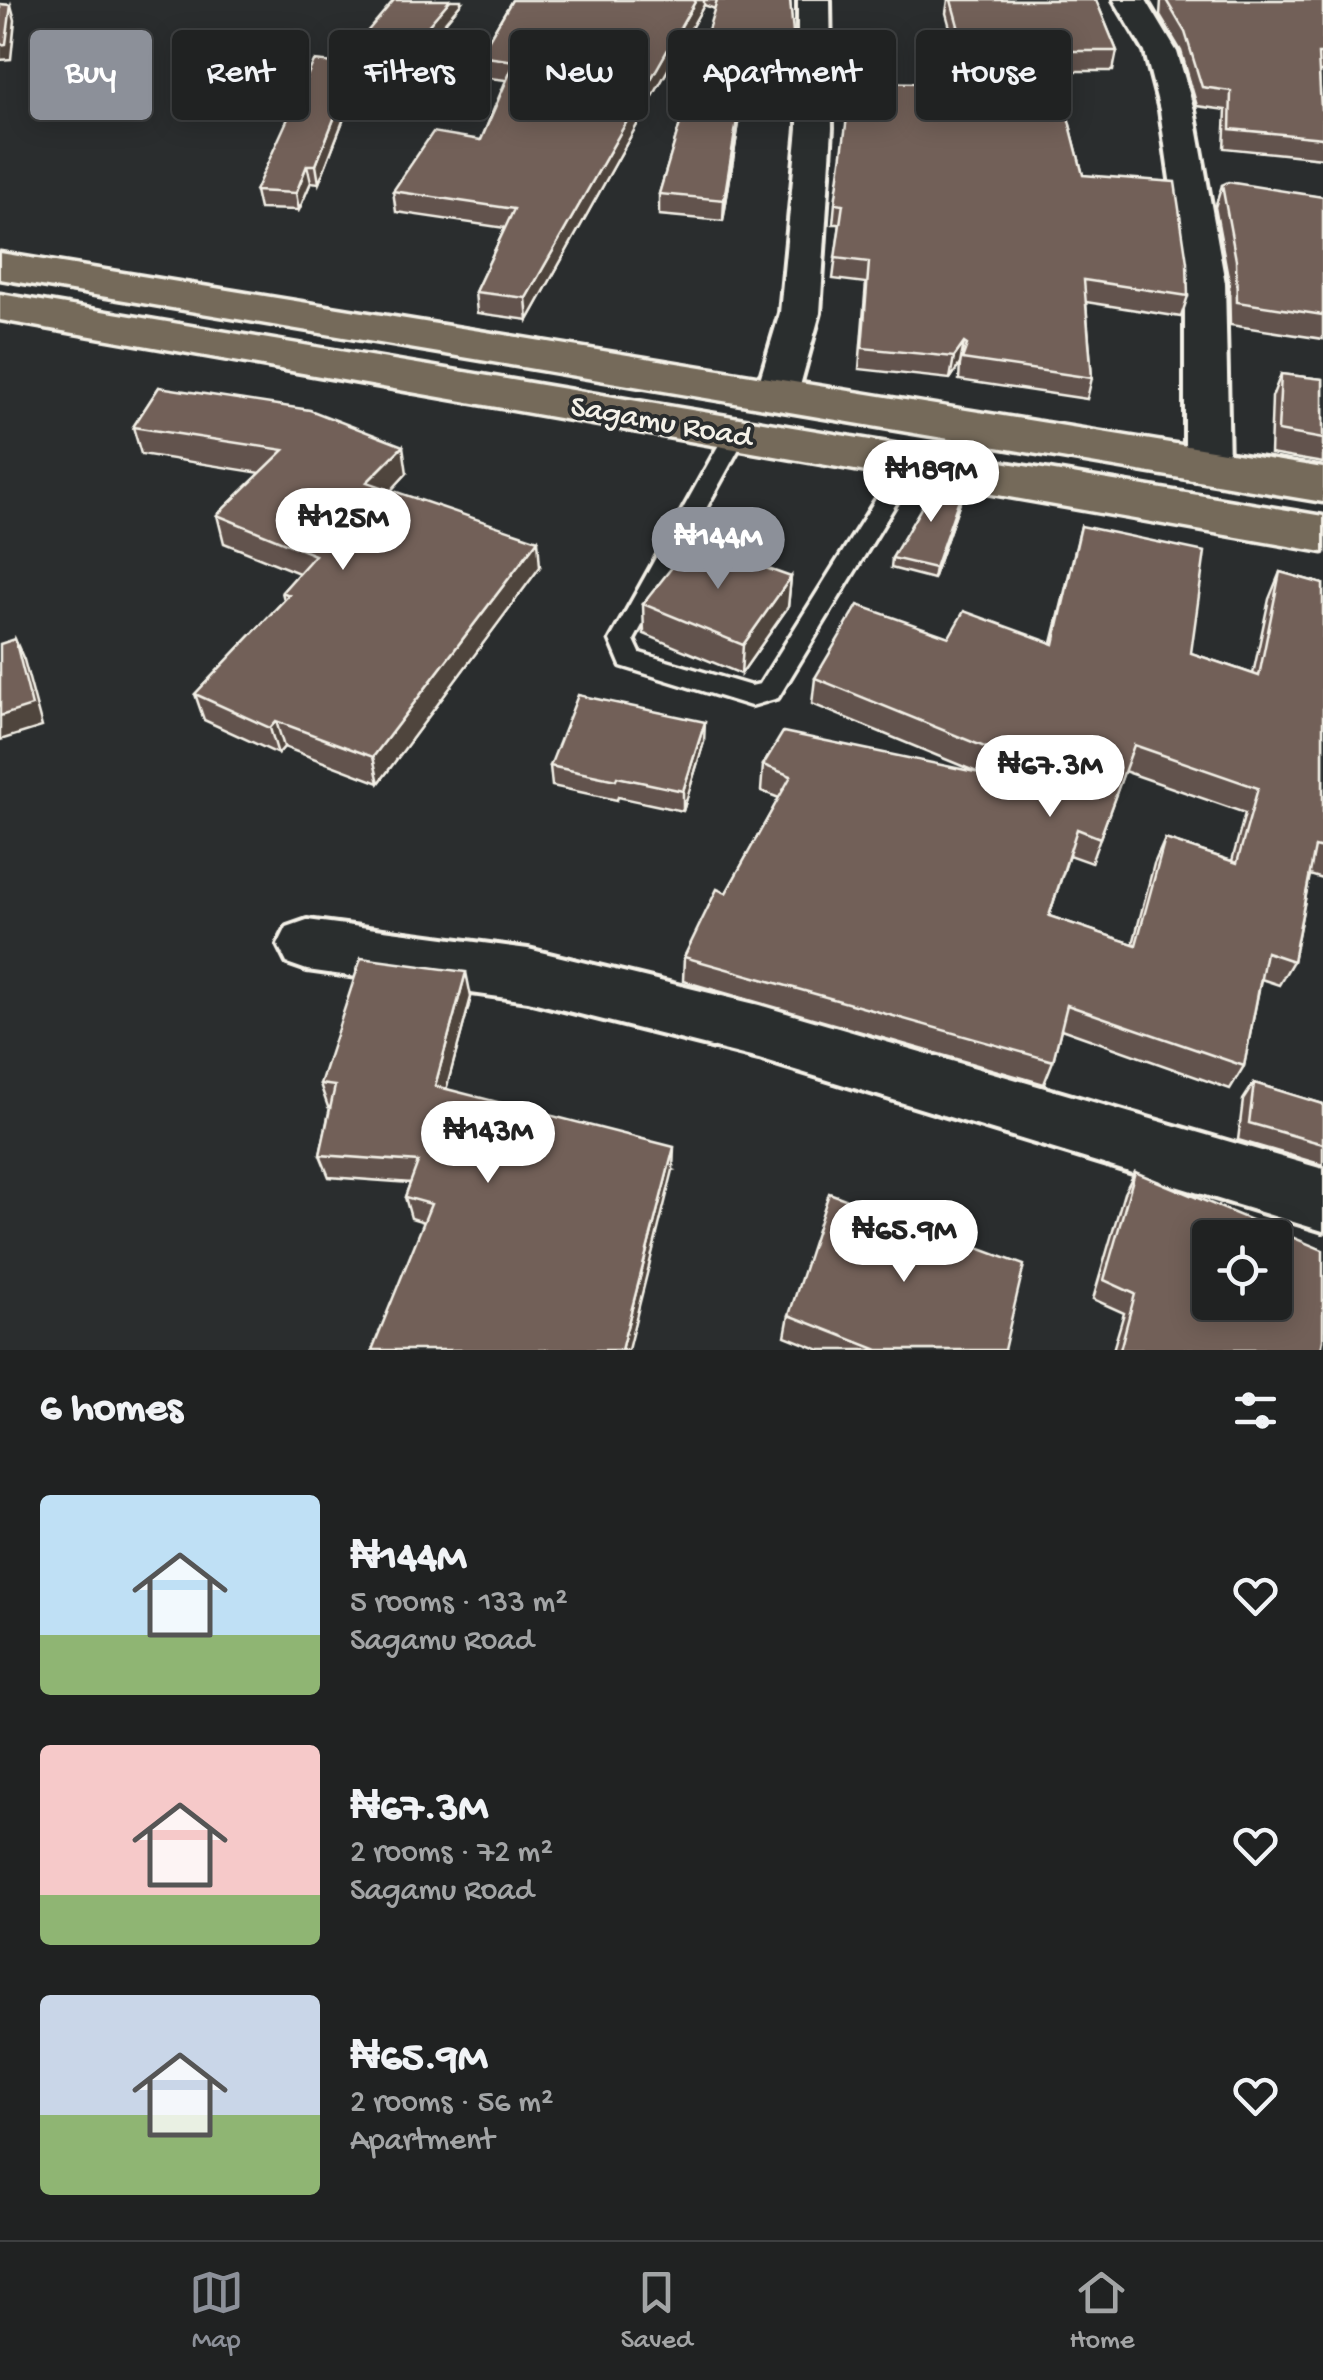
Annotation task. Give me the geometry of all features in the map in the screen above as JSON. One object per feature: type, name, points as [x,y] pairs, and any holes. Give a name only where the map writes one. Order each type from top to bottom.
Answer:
[{"type":"highway","name":"Sagamu Road","points":[[0,266],[1323,485]]},
{"type":"highway","name":"Sagamu Road","points":[[0,307],[1323,534]]},
{"type":"street","points":[[777,393],[800,313],[815,128],[814,0]]},
{"type":"street","points":[[1130,0],[1161,52],[1180,129],[1205,283],[1207,466]]},
{"type":"street","points":[[307,945],[528,975],[759,1032],[1323,1200]]},
{"type":"lane","points":[[737,432],[622,640],[630,658],[751,696],[770,691],[908,464]]},
{"type":"building","points":[[394,0],[450,0],[424,30],[368,30]]},
{"type":"building","points":[[512,0],[696,0],[679,30],[668,30],[668,49],[648,84],[648,30],[510,30],[510,60],[490,58],[490,37]]},
{"type":"building","points":[[717,0],[790,0],[793,30],[708,30]]},
{"type":"building","points":[[951,0],[1096,0],[1117,51],[1071,51],[1071,30],[959,30]]},
{"type":"building","points":[[1166,0],[1323,0],[1323,54],[1318,54],[1323,138],[1230,129],[1231,91],[1202,87],[1185,32]]},
{"type":"building","points":[[0,4],[11,5],[6,44],[0,45]]},
{"type":"building","points":[[314,61],[329,62],[329,120],[334,120],[316,165],[307,165],[296,193],[255,191],[287,120],[309,120],[309,72]]},
{"type":"building","points":[[510,73],[510,120],[628,120],[526,298],[475,292],[514,209],[393,191],[433,132],[481,140]]},
{"type":"building","points":[[896,83],[916,83],[916,120],[1069,120],[1083,175],[1175,182],[1188,296],[1084,280],[1092,378],[962,359],[967,345],[964,343],[954,357],[862,348],[869,262],[835,258],[843,204],[835,203],[847,120],[896,120]]},
{"type":"building","points":[[681,120],[737,120],[724,200],[659,194]]},
{"type":"building","points":[[1228,182],[1323,197],[1323,315],[1237,302],[1236,260],[1222,185]]},
{"type":"building","points":[[1281,374],[1323,379],[1323,439],[1278,431]]},
{"type":"building","points":[[159,387],[310,410],[403,446],[367,482],[538,540],[373,757],[276,721],[270,728],[195,694],[289,595],[282,592],[315,555],[217,515],[284,450],[133,427]]},
{"type":"building","points":[[939,477],[965,482],[935,568],[892,558]]},
{"type":"building","points":[[1081,526],[1205,552],[1191,653],[1259,676],[1280,572],[1323,584],[1323,849],[1315,847],[1293,961],[1266,952],[1244,1066],[1067,1005],[1053,1061],[684,957],[717,889],[726,893],[791,776],[763,765],[783,732],[985,774],[992,750],[815,678],[858,605],[949,637],[964,611],[1054,644]],"holes":[[[1134,745],[1258,788],[1237,863],[1165,839],[1136,945],[1049,916],[1077,829],[1100,838]]]},
{"type":"building","points":[[692,542],[791,577],[743,645],[643,604]]},
{"type":"building","points":[[15,639],[32,706],[0,716],[0,644]]},
{"type":"building","points":[[578,695],[705,722],[683,791],[550,766]]},
{"type":"building","points":[[361,958],[466,972],[435,1086],[674,1147],[621,1350],[372,1350],[431,1204],[405,1197],[418,1162],[320,1155],[335,1086],[320,1084]]},
{"type":"building","points":[[1254,1083],[1323,1104],[1323,1144],[1249,1123]]},
{"type":"building","points":[[1135,1172],[1251,1220],[1192,1220],[1192,1320],[1292,1320],[1292,1237],[1323,1250],[1321,1350],[1120,1350],[1135,1294],[1104,1280]]},
{"type":"building","points":[[829,1193],[1024,1265],[1004,1350],[878,1350],[789,1315]]}]
